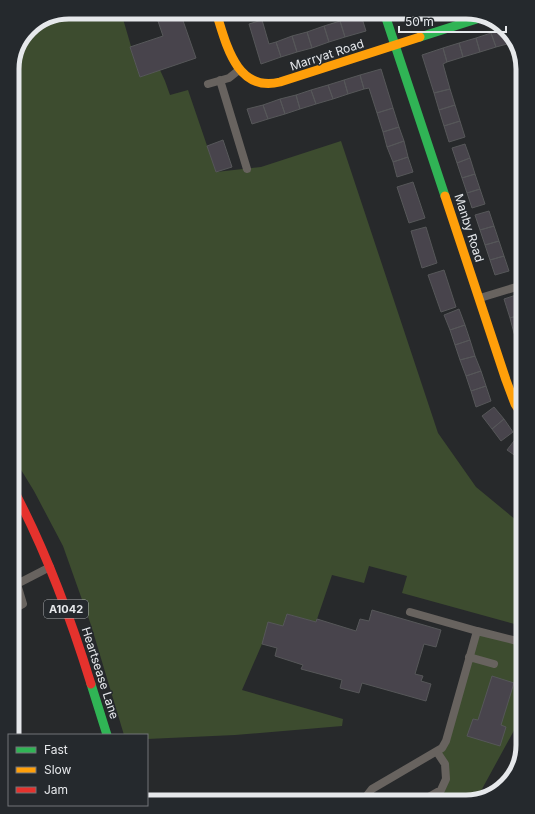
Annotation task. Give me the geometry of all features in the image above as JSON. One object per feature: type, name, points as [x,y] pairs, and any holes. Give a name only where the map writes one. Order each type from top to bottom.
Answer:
[{"type":"main road","name":"Marryat Road","points":[[218,19],[231,56],[239,70],[254,81],[265,83],[276,83],[475,20]]},
{"type":"main road","name":"Manby Road","points":[[386,19],[506,380],[516,406]]},
{"type":"main road","name":"Heartsease Lane","points":[[19,499],[26,511],[51,567],[107,734]]},
{"type":"lane","points":[[208,84],[230,78],[239,70]]},
{"type":"lane","points":[[220,80],[247,169]]},
{"type":"lane","points":[[480,298],[516,287]]},
{"type":"lane","points":[[19,578],[51,567]]},
{"type":"lane","points":[[19,593],[23,604],[19,606]]},
{"type":"lane","points":[[410,612],[516,642]]},
{"type":"lane","points":[[367,795],[372,789],[442,748],[446,741],[477,631]]},
{"type":"lane","points":[[469,657],[494,664]]},
{"type":"lane","points":[[432,795],[441,790],[446,779],[445,764],[437,752]]},
{"type":"green space","points":[[69,19],[123,19],[140,77],[160,70],[170,95],[188,90],[216,172],[261,167],[341,141],[438,433],[476,487],[516,520],[516,624],[402,593],[407,576],[369,566],[364,583],[332,575],[316,622],[287,614],[283,626],[262,644],[242,690],[343,719],[342,726],[235,735],[148,739],[148,734],[124,734],[91,625],[63,546],[34,491],[19,466],[20,59],[27,41],[41,27],[50,23]]},
{"type":"green space","points":[[477,631],[516,641],[516,727],[480,793],[473,795],[432,795],[441,790],[446,779],[437,752],[442,748]]},
{"type":"building","points":[[157,19],[182,19],[196,58],[140,77],[130,47],[163,36]]},
{"type":"building","points":[[348,19],[362,19],[366,31],[345,37],[340,21]]},
{"type":"building","points":[[262,20],[269,44],[276,42],[281,57],[261,64],[249,24]]},
{"type":"building","points":[[340,21],[345,37],[329,42],[324,26]]},
{"type":"building","points":[[324,26],[329,42],[312,48],[307,32]]},
{"type":"building","points":[[498,31],[506,38],[509,44],[496,47],[491,33]]},
{"type":"building","points":[[307,32],[312,48],[297,52],[292,36]]},
{"type":"building","points":[[491,33],[496,47],[480,52],[476,38]]},
{"type":"building","points":[[292,36],[297,52],[281,57],[276,42]]},
{"type":"building","points":[[476,38],[480,52],[463,57],[459,43]]},
{"type":"building","points":[[459,43],[463,57],[447,62],[443,48]]},
{"type":"building","points":[[443,48],[447,62],[443,64],[450,89],[434,93],[422,55]]},
{"type":"building","points":[[381,69],[393,108],[377,113],[369,88],[364,89],[360,75]]},
{"type":"building","points":[[360,75],[364,89],[348,94],[344,80]]},
{"type":"building","points":[[344,80],[348,94],[333,99],[328,85]]},
{"type":"building","points":[[328,85],[333,99],[316,104],[311,90]]},
{"type":"building","points":[[450,89],[455,105],[439,110],[434,93]]},
{"type":"building","points":[[311,90],[316,104],[300,109],[296,95]]},
{"type":"building","points":[[296,95],[300,109],[285,114],[280,99]]},
{"type":"building","points":[[280,99],[285,114],[268,119],[263,105]]},
{"type":"building","points":[[263,105],[268,119],[252,124],[247,109]]},
{"type":"building","points":[[455,105],[460,121],[444,126],[439,110]]},
{"type":"building","points":[[393,108],[399,127],[383,132],[377,113]]},
{"type":"building","points":[[460,121],[465,137],[449,142],[444,126]]},
{"type":"building","points":[[399,127],[404,141],[387,147],[383,132]]},
{"type":"building","points":[[223,140],[232,167],[216,172],[207,146]]},
{"type":"building","points":[[404,141],[408,157],[393,162],[387,147]]},
{"type":"building","points":[[465,144],[470,158],[457,163],[452,148]]},
{"type":"building","points":[[408,157],[413,172],[397,177],[393,162]]},
{"type":"building","points":[[470,158],[475,174],[462,178],[457,163]]},
{"type":"building","points":[[475,174],[480,189],[467,193],[462,178]]},
{"type":"building","points":[[413,182],[425,218],[409,223],[397,187]]},
{"type":"building","points":[[480,189],[485,204],[472,208],[467,193]]},
{"type":"building","points":[[489,211],[494,226],[480,230],[475,215]]},
{"type":"building","points":[[494,226],[499,241],[485,245],[480,230]]},
{"type":"building","points":[[426,227],[437,263],[422,268],[411,231]]},
{"type":"building","points":[[499,241],[504,256],[490,260],[485,245]]},
{"type":"building","points":[[504,256],[509,271],[495,275],[490,260]]},
{"type":"building","points":[[444,270],[456,307],[441,312],[428,275]]},
{"type":"building","points":[[516,295],[516,316],[510,318],[504,299]]},
{"type":"building","points":[[459,309],[465,325],[450,330],[444,315]]},
{"type":"building","points":[[516,316],[516,332],[514,333],[510,318]]},
{"type":"building","points":[[465,325],[470,340],[455,345],[450,330]]},
{"type":"building","points":[[470,340],[475,356],[460,360],[455,345]]},
{"type":"building","points":[[475,356],[481,371],[466,376],[460,360]]},
{"type":"building","points":[[481,371],[486,386],[471,391],[466,376]]},
{"type":"building","points":[[486,386],[491,401],[476,407],[471,391]]},
{"type":"building","points":[[494,407],[504,419],[492,429],[482,416]]},
{"type":"building","points":[[504,419],[513,432],[501,441],[492,429]]},
{"type":"building","points":[[516,438],[516,456],[507,450]]},
{"type":"building","points":[[372,610],[441,630],[436,647],[424,644],[415,674],[423,676],[421,681],[431,684],[426,701],[362,683],[359,693],[340,688],[342,680],[301,669],[303,665],[275,656],[277,648],[262,644],[268,622],[283,626],[287,614],[316,622],[317,619],[356,631],[360,619],[369,621]]},
{"type":"building","points":[[492,676],[514,683],[501,725],[506,727],[500,746],[467,736],[473,719],[478,720]]},
{"type":"traffic: fast","points":[[386,19],[445,196]]},
{"type":"traffic: fast","points":[[420,37],[474,20]]},
{"type":"traffic: fast","points":[[91,684],[107,734]]},
{"type":"traffic: slow","points":[[218,19],[224,38],[235,63],[243,73],[253,80],[265,83],[280,82],[420,37]]},
{"type":"traffic: slow","points":[[445,196],[506,380],[516,406]]},
{"type":"traffic: jam","points":[[19,501],[36,535],[56,584],[75,633],[91,684]]}]
